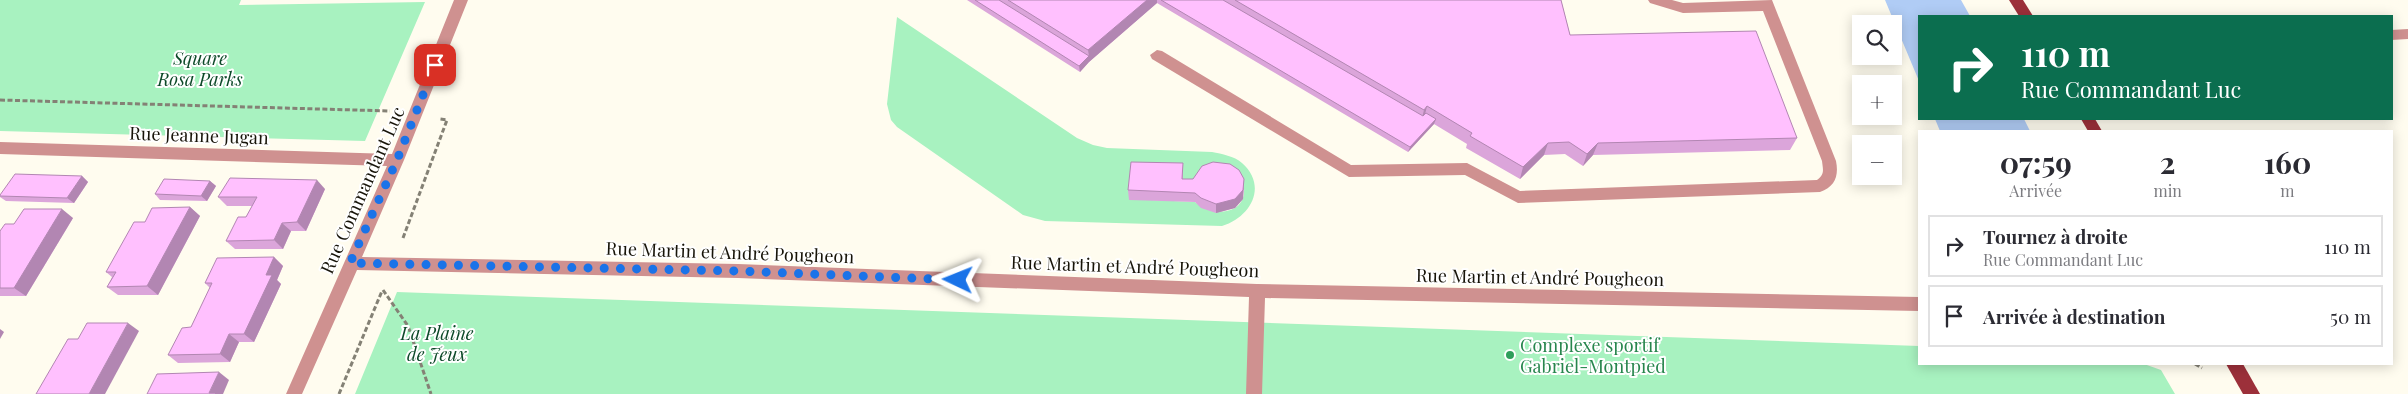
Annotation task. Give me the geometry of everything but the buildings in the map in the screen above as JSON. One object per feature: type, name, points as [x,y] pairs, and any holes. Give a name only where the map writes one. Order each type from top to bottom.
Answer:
[{"type":"main road","points":[[2016,0],[2025,15]]},
{"type":"main road","points":[[2235,365],[2252,394]]},
{"type":"street","name":"Rue Commandant Luc","points":[[294,394],[350,263],[397,160],[461,0]]},
{"type":"street","points":[[1157,55],[1348,171],[1467,169],[1518,197],[1820,186],[1828,180],[1831,171],[1829,161],[1766,3],[1683,8],[1655,0]]},
{"type":"street","points":[[2393,35],[2408,34]]},
{"type":"street","name":"Rue Jeanne Jugan","points":[[0,148],[397,160]]},
{"type":"street","name":"Rue Martin et André Pougheon","points":[[350,263],[738,271],[1256,291],[1918,304]]},
{"type":"street","points":[[1254,394],[1256,291]]},
{"type":"path","points":[[383,289],[408,326],[431,394]]},
{"type":"green space","name":"Square Rosa Parks","points":[[0,0],[241,0],[239,5],[425,2],[365,141],[0,131]]},
{"type":"green space","points":[[897,17],[1077,138],[1093,145],[1107,148],[1212,152],[1235,159],[1242,163],[1250,172],[1254,181],[1255,191],[1253,200],[1241,216],[1222,226],[1045,221],[1023,215],[897,127],[891,120],[887,104]],"holes":[[[1183,172],[1182,188],[1244,188],[1243,198],[1239,204],[1233,209],[1226,211],[1209,210],[1195,202],[1129,199]]]},
{"type":"green space","name":"La Plaine de Jeux","points":[[397,292],[1918,346],[1918,365],[2147,365],[2161,370],[2175,394],[355,394]]},
{"type":"water","points":[[1885,0],[1961,0],[1969,15],[1918,15],[1918,79],[1902,40],[1902,15],[1891,15]]},
{"type":"water","points":[[1935,120],[2024,120],[2030,130],[1940,130]]},
{"type":"place","name":"Complexe sportif Gabriel-Montpied","points":[[1510,355]]},
{"type":"route","points":[[435,65],[397,160],[350,263],[738,271],[958,280]]}]
